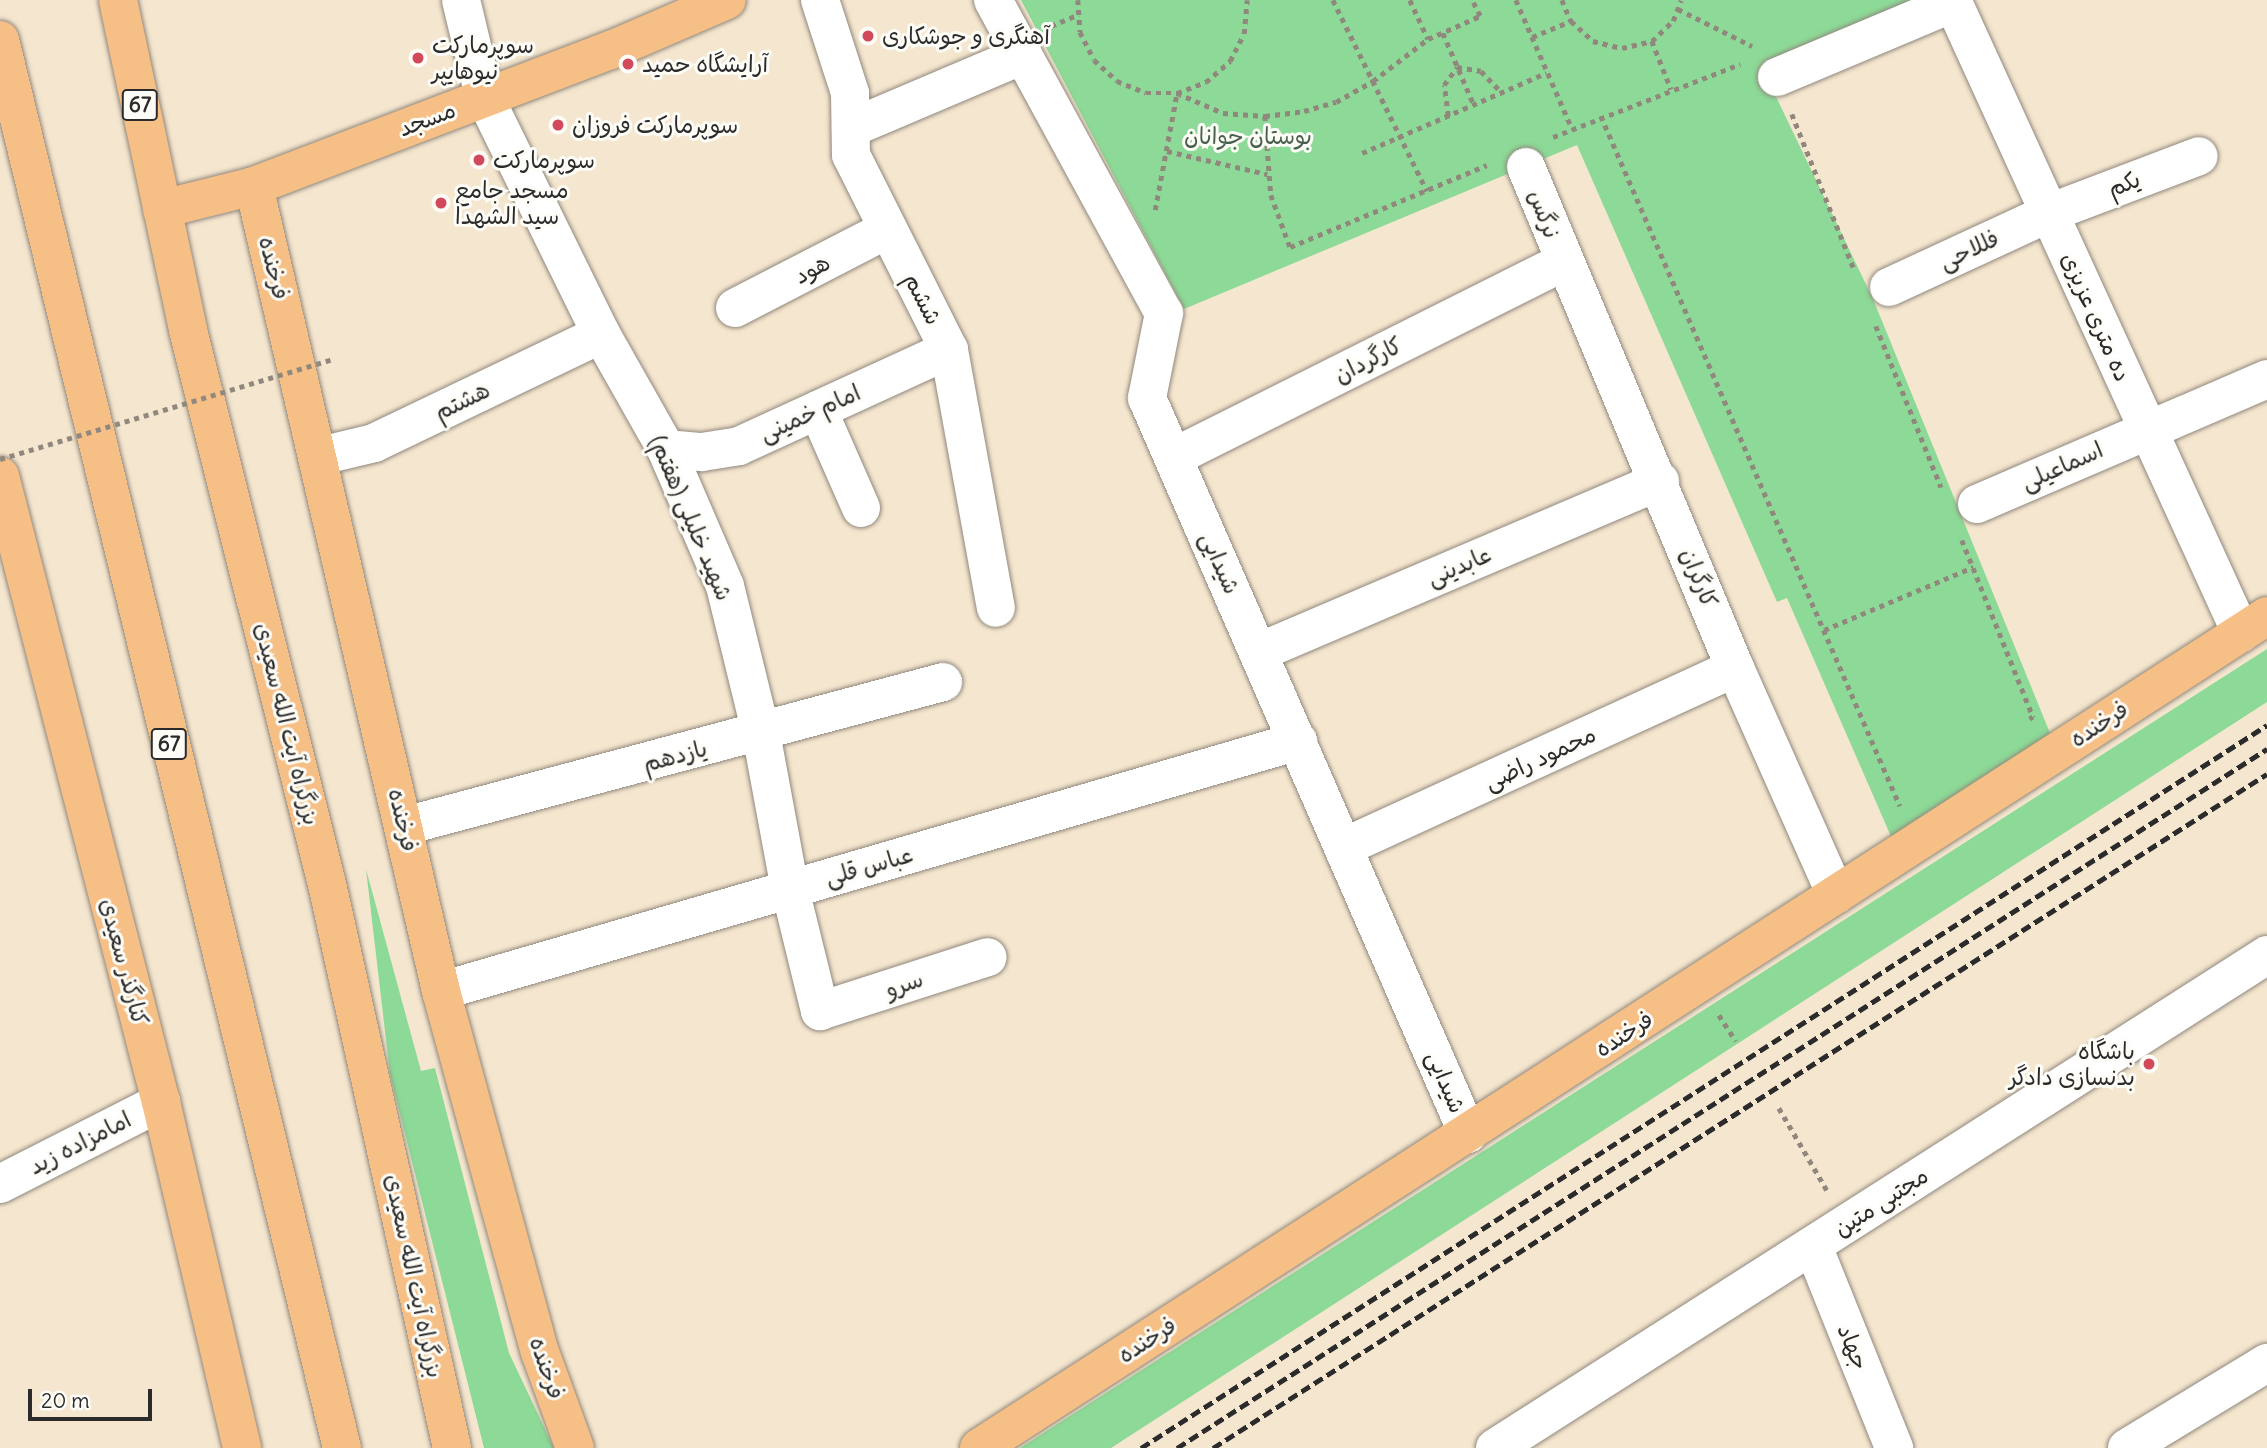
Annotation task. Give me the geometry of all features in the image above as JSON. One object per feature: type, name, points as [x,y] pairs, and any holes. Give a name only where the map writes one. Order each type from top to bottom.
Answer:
[{"type":"main road","name":"بزرگراه آیت الله سعیدی","points":[[118,0],[162,209],[327,884],[452,1448]]},
{"type":"main road","name":"مسجد","points":[[162,209],[254,186],[484,96],[611,50],[727,0]]},
{"type":"main road","name":"67","points":[[0,40],[342,1448]]},
{"type":"main road","name":"فرخنده","points":[[254,186],[320,456],[441,991],[540,1352],[575,1448]]},
{"type":"main road","name":"کنارگذر سعیدی","points":[[0,476],[161,1102],[242,1448]]},
{"type":"main road","name":"فرخنده","points":[[979,1448],[2254,624]]},
{"type":"street","name":"شهید خلیلی (هفتم)","points":[[461,0],[484,96],[601,334],[666,450],[725,586],[761,733],[790,889],[820,1012]]},
{"type":"street","name":"ششم","points":[[820,0],[850,93],[851,155],[949,350],[996,608]]},
{"type":"street","name":"شیدایی","points":[[993,0],[1032,43],[1164,313],[1147,398],[1468,1134]]},
{"type":"street","points":[[1772,65],[1952,2]]},
{"type":"street","name":"ده متری عزیزی","points":[[1952,2],[2146,428],[2254,624]]},
{"type":"street","points":[[851,128],[1032,43]]},
{"type":"street","name":"نرگس","points":[[1524,155],[1563,262]]},
{"type":"street","name":"یکم","points":[[2049,213],[2199,156]]},
{"type":"street","name":"فللاحی","points":[[1875,285],[2049,213]]},
{"type":"street","name":"هود","points":[[736,308],[888,229]]},
{"type":"street","name":"کارگردان","points":[[1174,457],[1563,262]]},
{"type":"street","name":"کارگران","points":[[1563,262],[1660,481],[1735,668],[1836,895]]},
{"type":"street","name":"هشتم","points":[[320,456],[374,443],[601,334]]},
{"type":"street","name":"امام خمینی","points":[[666,450],[702,452],[738,446],[949,350]]},
{"type":"street","name":"اسماعیلی","points":[[1967,516],[2146,428],[2267,379]]},
{"type":"street","points":[[818,410],[861,508]]},
{"type":"street","name":"عابدینی","points":[[1259,652],[1660,481]]},
{"type":"street","name":"محمود راضی","points":[[1344,848],[1735,668]]},
{"type":"street","name":"یازدهم","points":[[405,826],[761,733],[943,682]]},
{"type":"street","name":"عباس قلی","points":[[441,991],[1298,741]]},
{"type":"street","name":"مجتبی متین","points":[[1495,1448],[2267,955]]},
{"type":"street","name":"سرو","points":[[820,1012],[988,957]]},
{"type":"street","name":"امامزاده زید","points":[[0,1184],[161,1102]]},
{"type":"street","name":"جهاد","points":[[1813,1246],[1894,1448]]},
{"type":"street","points":[[2127,1448],[2267,1363]]},
{"type":"path","points":[[1078,0],[1080,32],[1094,60],[1116,81],[1146,93],[1177,93],[1206,82],[1230,61],[1244,33],[1249,1]]},
{"type":"path","points":[[1333,0],[1427,191]]},
{"type":"path","points":[[1410,0],[1427,39]]},
{"type":"path","points":[[1177,93],[1223,113],[1265,116],[1336,102],[1373,81],[1427,39],[1479,16],[1472,0]]},
{"type":"path","points":[[1516,0],[1572,128]]},
{"type":"path","points":[[1562,0],[1571,22],[1593,41],[1622,48],[1651,41],[1674,21],[1681,0]]},
{"type":"path","points":[[1678,9],[1772,65],[1875,285]]},
{"type":"path","points":[[1032,43],[1079,14]]},
{"type":"path","points":[[1532,37],[1571,22]]},
{"type":"path","points":[[1443,33],[1474,104]]},
{"type":"path","points":[[1651,41],[1671,89]]},
{"type":"path","points":[[1265,116],[1267,174],[1290,247],[1524,155],[1572,128],[1671,89],[1772,65]]},
{"type":"path","points":[[1457,66],[1481,71],[1502,92]]},
{"type":"path","points":[[1448,116],[1444,85],[1457,66]]},
{"type":"path","points":[[1363,153],[1546,73]]},
{"type":"path","points":[[1142,272],[1177,93]]},
{"type":"path","points":[[1601,116],[1903,814]]},
{"type":"path","points":[[1167,151],[1267,174]]},
{"type":"path","points":[[1875,322],[1942,490]]},
{"type":"path","points":[[0,459],[334,359]]},
{"type":"path","points":[[1967,516],[1973,567],[2033,717],[2022,725]]},
{"type":"path","points":[[1824,630],[1973,567]]},
{"type":"path","points":[[1779,1108],[1847,1224]]},
{"type":"green space","name":"بوستان جوانان","points":[[1021,0],[1920,0],[1769,82],[1873,299],[2052,738],[1893,841],[1787,598],[1777,602],[1577,145],[1184,309]]},
{"type":"green space","points":[[2267,649],[2267,702],[1111,1448],[1020,1448]]},
{"type":"green space","points":[[366,869],[421,1071],[435,1068],[509,1353],[554,1448],[484,1448],[390,1074]]},
{"type":"railway","points":[[1141,1448],[2267,725]]},
{"type":"railway","points":[[1177,1448],[2267,749]]},
{"type":"railway","points":[[1213,1448],[2267,774]]},
{"type":"place","name":"آهنگری و جوشکاری","points":[[868,36]]},
{"type":"place","name":"سوپرمارکت نیوهایپر","points":[[418,58]]},
{"type":"place","name":"آرایشگاه حمید","points":[[628,64]]},
{"type":"place","name":"سوپرمارکت فروزان","points":[[558,125]]},
{"type":"place","name":"سوپرمارکت","points":[[479,160]]},
{"type":"place","name":"مسجد جامع سید الشهدا","points":[[441,203]]},
{"type":"place","name":"باشگاه بدنسازی دادگر","points":[[2149,1064]]}]
